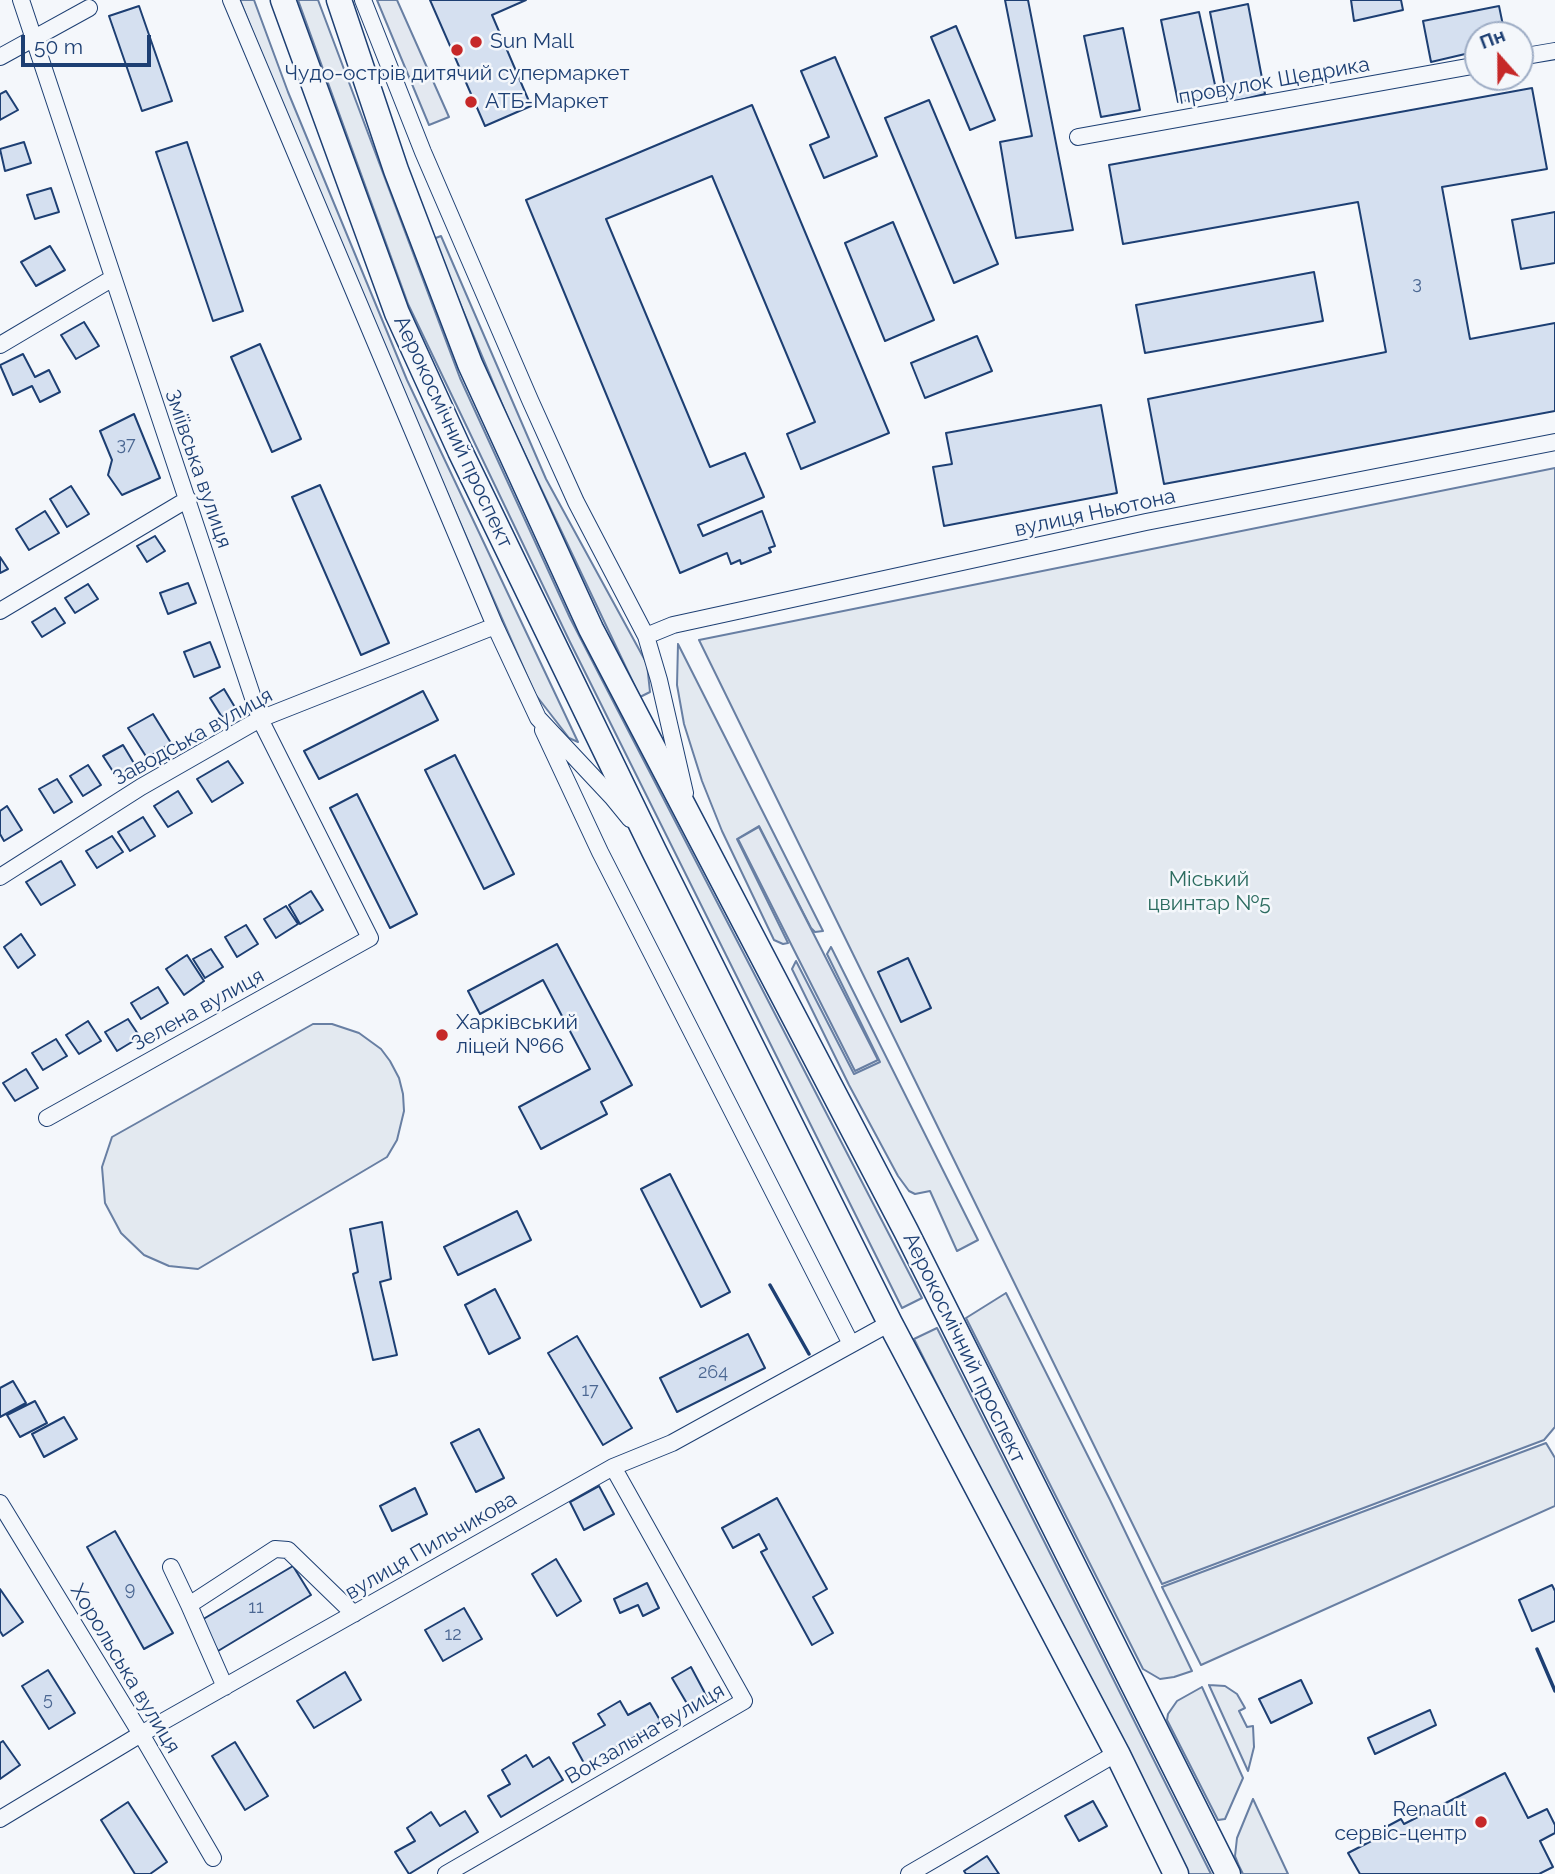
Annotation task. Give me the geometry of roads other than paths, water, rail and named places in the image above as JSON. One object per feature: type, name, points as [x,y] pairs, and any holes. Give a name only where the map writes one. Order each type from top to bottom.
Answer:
[{"type":"main road","name":"Аерокосмічний проспект","points":[[283,0],[397,313],[466,463],[654,851],[890,1323],[1117,1753],[1176,1874]]},
{"type":"main road","name":"Аерокосмічний проспект","points":[[339,0],[396,170],[470,364],[591,629],[906,1231],[1157,1738],[1228,1874]]},
{"type":"street","name":"Зміївська вулиця","points":[[21,0],[260,719],[369,938]]},
{"type":"street","name":"Аерокосмічний проспект","points":[[231,0],[495,626],[600,852],[851,1344]]},
{"type":"street","name":"Аерокосмічний проспект","points":[[363,0],[423,152],[530,400],[576,502],[646,636],[693,826]]},
{"type":"street","points":[[0,57],[89,8]]},
{"type":"street","points":[[1534,55],[1555,51]]},
{"type":"street","name":"провулок Щедрика","points":[[1077,137],[1464,68]]},
{"type":"street","points":[[0,345],[113,278]]},
{"type":"street","name":"вулиця Ньютона","points":[[646,636],[673,625],[1146,522],[1555,442]]},
{"type":"street","points":[[0,611],[188,499]]},
{"type":"street","name":"Заводська вулиця","points":[[0,877],[141,788],[260,719],[495,626]]},
{"type":"street","name":"Аерокосмічний проспект","points":[[538,719],[612,797],[654,851]]},
{"type":"street","name":"Зелена вулиця","points":[[47,1118],[369,938]]},
{"type":"street","name":"вулиця Пильчикова","points":[[0,1819],[141,1734],[612,1468],[672,1443],[890,1323]]},
{"type":"street","name":"Вокзальна вулиця","points":[[446,1874],[744,1701],[612,1468]]},
{"type":"street","name":"Хорольська вулиця","points":[[0,1503],[213,1857]]},
{"type":"street","points":[[189,1605],[275,1549],[288,1550],[354,1614]]},
{"type":"street","points":[[171,1567],[225,1687]]},
{"type":"street","points":[[909,1874],[1117,1753]]},
{"type":"place","name":"Sun Mall","points":[[476,42]]},
{"type":"place","name":"Чудо-острів дитячий супермаркет","points":[[457,50]]},
{"type":"place","name":"АТБ-Маркет","points":[[471,102]]},
{"type":"place","name":"Харківський ліцей №66","points":[[442,1035]]},
{"type":"place","name":"Renault сервіс-центр","points":[[1481,1822]]},
{"type":"park label","name":"Міський цвинтар №5","points":[[1209,892]]}]
